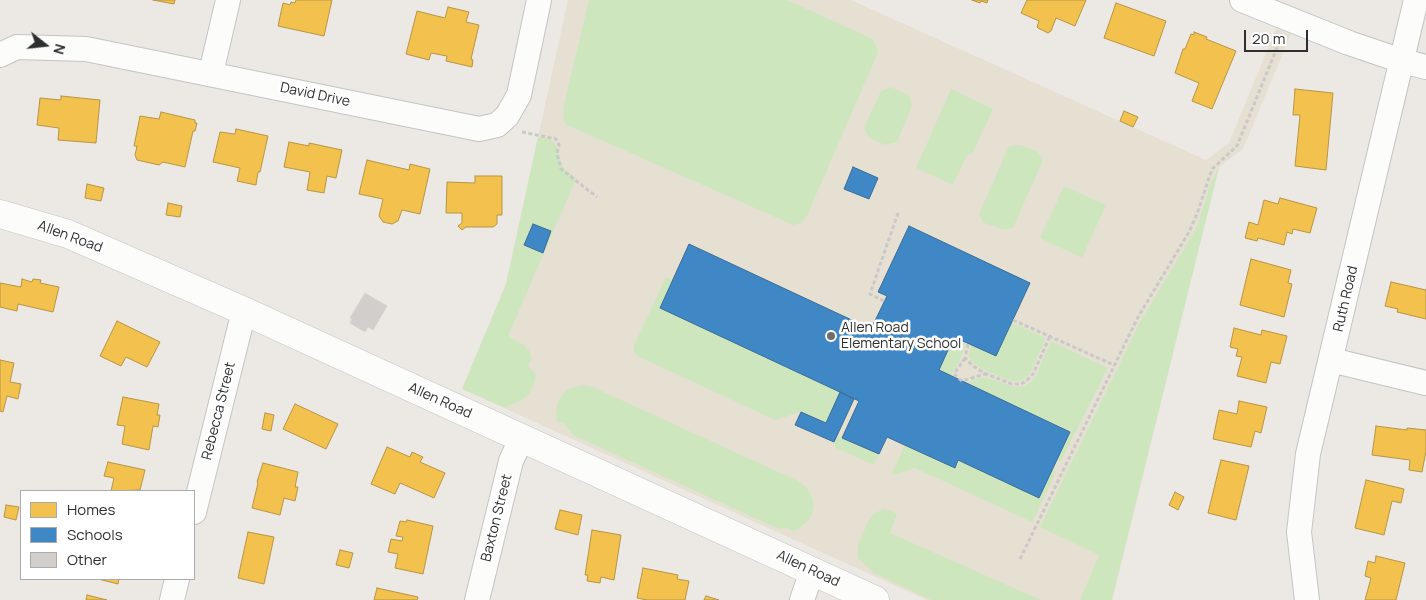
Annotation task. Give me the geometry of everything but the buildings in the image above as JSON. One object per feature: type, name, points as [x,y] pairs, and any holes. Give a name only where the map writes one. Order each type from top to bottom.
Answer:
[{"type":"street","points":[[211,74],[228,0]]},
{"type":"street","points":[[503,119],[507,116],[519,95],[539,0]]},
{"type":"street","points":[[1242,0],[1349,43],[1426,67]]},
{"type":"street","name":"Ruth Road","points":[[1307,600],[1299,532],[1308,454],[1416,0]]},
{"type":"street","name":"David Drive","points":[[0,55],[17,47],[86,49],[479,129],[498,125],[503,119]]},
{"type":"street","name":"Allen Road","points":[[0,214],[68,234],[244,310],[875,600]]},
{"type":"street","name":"Rebecca Street","points":[[195,508],[244,310]]},
{"type":"street","points":[[1331,360],[1426,383]]},
{"type":"street","name":"Baxton Street","points":[[477,600],[511,461],[522,437]]},
{"type":"street","points":[[802,600],[812,571]]},
{"type":"street","points":[[172,600],[177,580]]},
{"type":"path","points":[[1020,558],[1138,317],[1198,214],[1212,169],[1237,146],[1288,19]]},
{"type":"path","points":[[503,119],[521,132],[551,136],[556,139],[559,145],[557,153],[561,169],[597,196]]},
{"type":"path","points":[[884,301],[870,294],[898,213]]},
{"type":"path","points":[[1013,320],[1114,365]]},
{"type":"path","points":[[966,358],[973,366],[986,374],[1012,384],[1021,384],[1033,374],[1050,336]]},
{"type":"path","points":[[968,344],[966,358],[954,374],[962,381],[986,374]]},
{"type":"shaded area","name":"Allen Road Elementary School","points":[[568,0],[851,0],[1206,160],[1229,143],[1276,29],[1291,34],[1243,149],[1219,167],[1112,600],[927,600],[462,389],[506,284]]},
{"type":"green space","points":[[589,0],[787,0],[873,39],[878,50],[877,55],[806,218],[801,223],[793,225],[567,125],[563,114],[564,104]]},
{"type":"green space","points":[[891,87],[909,95],[912,106],[897,142],[885,145],[869,138],[864,128],[881,91]]},
{"type":"green space","points":[[951,89],[993,109],[973,152],[966,157],[953,185],[916,168]]},
{"type":"green space","points":[[538,137],[551,140],[556,144],[562,166],[576,179],[508,336],[524,345],[530,352],[532,358],[528,366],[536,374],[535,382],[529,394],[519,402],[513,403],[506,408],[462,389],[506,284]],"holes":[[[533,224],[551,232],[542,253],[524,245]]]},
{"type":"green space","points":[[1020,145],[1037,151],[1043,160],[1013,228],[1004,230],[984,223],[979,214],[1009,146]]},
{"type":"green space","points":[[1219,167],[1112,600],[1080,600],[1099,555],[1040,527],[1139,324],[1199,221],[1211,182]]},
{"type":"green space","points":[[1064,186],[1106,205],[1082,258],[1040,238]]},
{"type":"green space","points":[[666,277],[672,280],[660,308],[840,392],[826,423],[801,412],[775,420],[637,356],[634,345]]},
{"type":"green space","points":[[1012,323],[1046,338],[1031,372],[1020,381],[1010,381],[982,369],[969,356],[971,345],[996,356]]},
{"type":"green space","points":[[954,337],[966,342],[961,358],[951,376],[939,370]]},
{"type":"green space","points":[[1051,341],[1108,368],[1061,461],[1057,460],[1070,431],[966,383],[980,378],[988,378],[1014,387],[1023,387],[1031,382],[1037,373]]},
{"type":"green space","points":[[581,385],[593,387],[798,481],[807,488],[812,497],[814,505],[812,514],[807,522],[797,530],[781,529],[573,435],[564,424],[557,421],[557,405],[561,396],[568,389]]},
{"type":"green space","points":[[837,436],[879,454],[874,465],[836,448],[834,442]]},
{"type":"green space","points":[[905,445],[955,467],[958,460],[1039,497],[1052,470],[1056,472],[1032,522],[915,468],[895,475],[892,473]]},
{"type":"green space","points":[[884,509],[893,511],[897,515],[890,533],[1041,600],[931,600],[874,573],[858,558],[858,544],[870,518],[875,513]]},
{"type":"place","name":"Allen Road Elementary School","points":[[831,336]]}]
